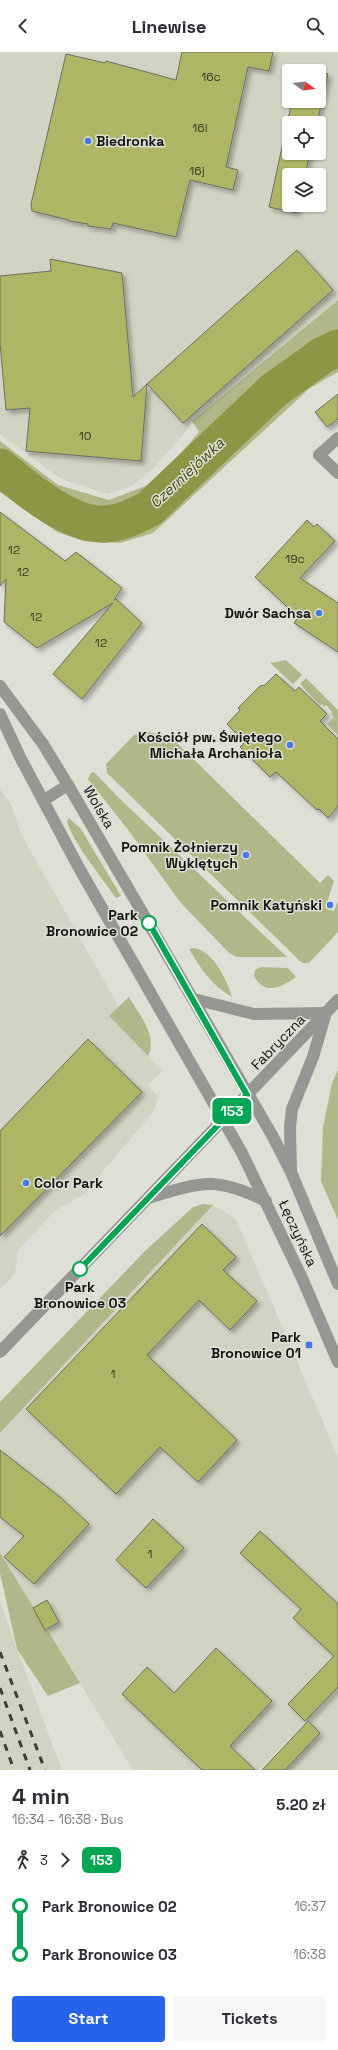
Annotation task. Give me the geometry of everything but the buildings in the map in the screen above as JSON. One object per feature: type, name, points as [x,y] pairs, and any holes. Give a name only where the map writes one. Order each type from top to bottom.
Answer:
[{"type":"street","points":[[338,438],[319,455],[338,473]]},
{"type":"street","name":"Wolska","points":[[0,686],[43,744],[68,785],[194,999],[247,1095]]},
{"type":"street","points":[[0,714],[20,757],[79,868],[222,1121]]},
{"type":"street","points":[[44,800],[68,785]]},
{"type":"street","points":[[194,999],[254,1014],[326,1013],[313,1057],[292,1109],[290,1126],[291,1172]]},
{"type":"street","name":"Fabryczna","points":[[0,1352],[338,1000]]},
{"type":"street","name":"Łęczyńska","points":[[247,1095],[272,1135],[291,1172],[338,1284]]},
{"type":"street","name":"Łęczyńska","points":[[222,1121],[242,1154],[266,1201],[302,1278],[338,1362]]},
{"type":"street","points":[[150,1197],[192,1185],[208,1183],[234,1187],[266,1201]]},
{"type":"shaded area","points":[[0,52],[338,52],[338,300],[192,421],[189,428],[153,469],[132,486],[108,494],[61,479],[0,434]]},
{"type":"shaded area","points":[[0,789],[12,806],[21,834],[119,1007],[109,1016],[162,1071],[148,1085],[159,1098],[152,1113],[84,1194],[55,1211],[18,1250],[15,1274],[0,1289]]},
{"type":"shaded area","points":[[213,1205],[236,1219],[338,1457],[338,1689],[259,1770],[133,1770],[0,1553],[0,1433]]},
{"type":"shaded area","points":[[0,1601],[17,1649],[62,1770],[0,1770]]},
{"type":"shaded area","points":[[338,1691],[338,1770],[261,1770]]},
{"type":"green space","points":[[338,300],[338,372],[310,388],[153,533],[120,543],[83,541],[57,532],[0,492],[0,441],[58,485],[109,500],[156,482],[199,432],[192,421]]},
{"type":"green space","points":[[286,660],[302,675],[293,684],[270,663]]},
{"type":"green space","points":[[306,678],[338,710],[338,735],[327,724],[334,717],[331,714],[332,712],[326,705],[324,707],[322,704],[320,705],[300,684]]},
{"type":"green space","points":[[149,732],[171,737],[320,883],[328,875],[334,881],[325,908],[334,911],[338,901],[338,932],[309,963],[303,963],[300,961],[107,773],[106,764],[134,735]]},
{"type":"green space","points":[[94,772],[120,799],[287,957],[237,957],[229,953],[180,902],[129,831],[88,779],[91,773]]},
{"type":"green space","points":[[69,818],[81,829],[121,896],[116,898],[81,850],[70,830],[67,821]]},
{"type":"green space","points":[[193,948],[206,954],[218,966],[232,997],[212,982],[207,976],[189,949]]},
{"type":"green space","points":[[261,967],[288,968],[296,977],[286,984],[269,988],[258,982],[254,976],[255,970]]},
{"type":"green space","points":[[129,997],[146,1025],[149,1033],[151,1040],[148,1056],[109,1016]]},
{"type":"green space","points":[[338,1070],[338,1220],[321,1181],[323,1127],[332,1083]]},
{"type":"green space","points":[[203,1204],[213,1205],[0,1433],[0,1402],[145,1251],[193,1207]]},
{"type":"green space","points":[[0,1553],[80,1683],[48,1696],[17,1649],[0,1573]]},
{"type":"waterway","name":"Czerniejówka","points":[[0,467],[35,495],[64,513],[92,523],[106,524],[123,521],[149,509],[274,390],[323,355],[338,348]]},
{"type":"railway","points":[[0,1652],[45,1770]]},
{"type":"railway","points":[[0,1688],[30,1770]]},
{"type":"railway","points":[[0,1731],[14,1770]]},
{"type":"bus line","name":"153","points":[[80,1269],[247,1095],[194,999],[149,923]]},
{"type":"place","name":"Biedronka","points":[[88,141]]},
{"type":"place","name":"Dwór Sachsa","points":[[319,613]]},
{"type":"place","name":"Kościół pw. Świętego Michała Archanioła","points":[[290,745]]},
{"type":"place","name":"Pomnik Żołnierzy Wyklętych","points":[[246,855]]},
{"type":"place","name":"Pomnik Katyński","points":[[330,905]]},
{"type":"place","name":"Park Bronowice 02","points":[[149,923]]},
{"type":"place","name":"Color Park","points":[[26,1183]]},
{"type":"place","name":"Park Bronowice 03","points":[[80,1269]]},
{"type":"place","name":"Park Bronowice 01","points":[[309,1345]]}]
